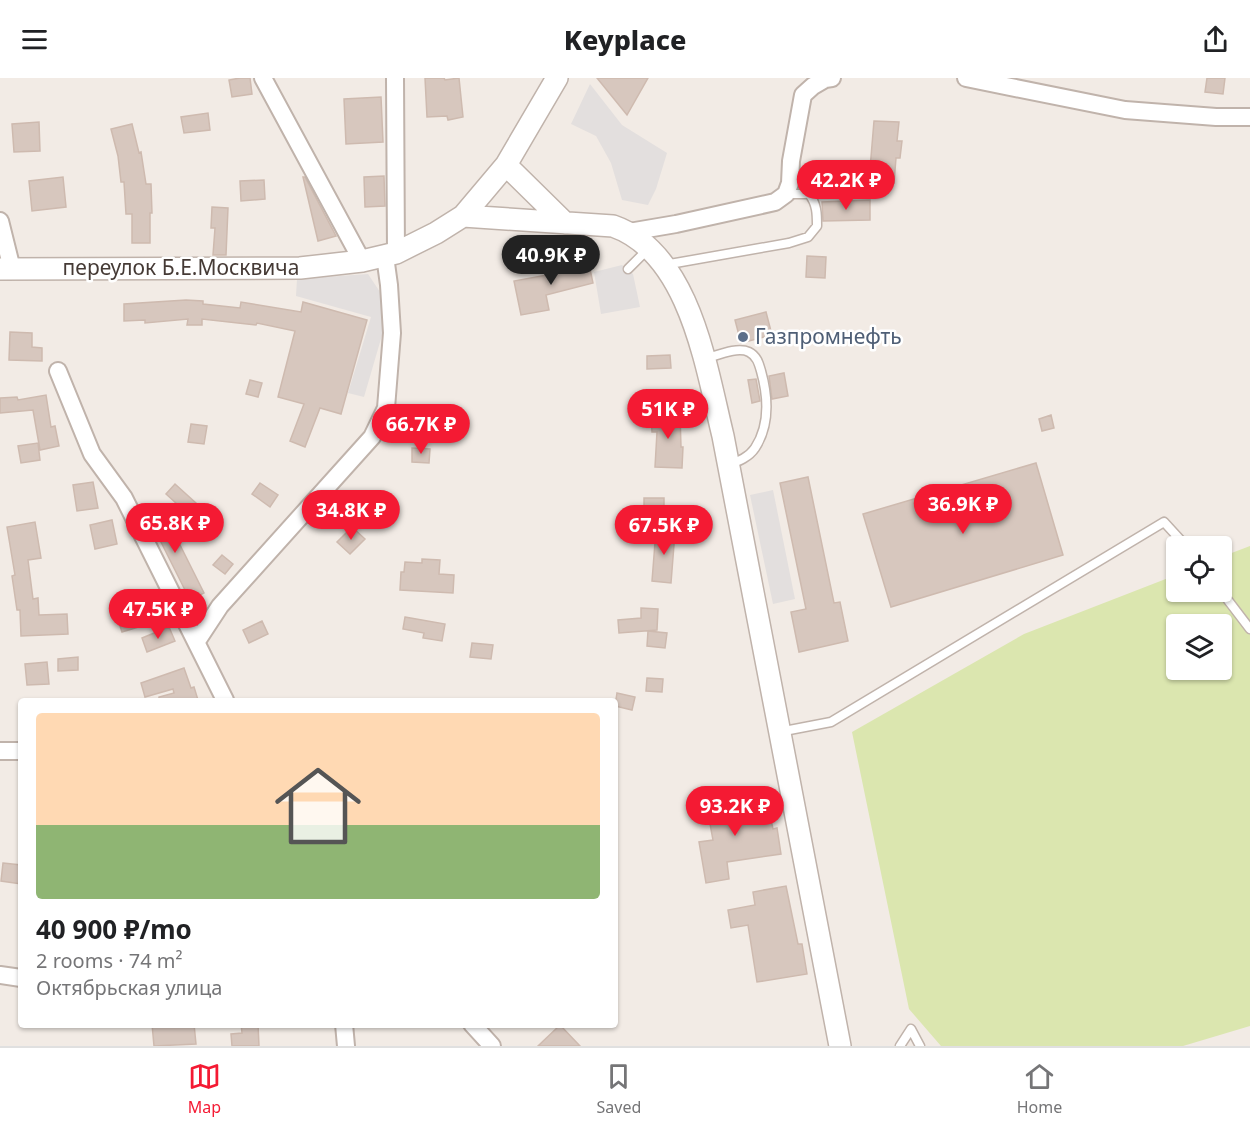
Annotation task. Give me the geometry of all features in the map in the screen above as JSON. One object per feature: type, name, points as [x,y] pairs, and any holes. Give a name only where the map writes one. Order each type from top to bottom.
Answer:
[{"type":"street","points":[[264,78],[362,261]]},
{"type":"street","points":[[197,641],[220,606],[372,436],[386,408],[392,333],[389,285],[395,78]]},
{"type":"street","name":"переулок Б.Е.Москвича","points":[[6,269],[300,268],[362,261],[391,255],[436,233],[463,216],[506,165],[557,78]]},
{"type":"street","points":[[629,232],[676,224],[775,201],[786,194],[790,183],[793,150],[803,95],[813,86],[832,78]]},
{"type":"street","points":[[966,78],[1125,110],[1216,117],[1250,117]]},
{"type":"street","points":[[506,165],[565,223]]},
{"type":"street","points":[[463,216],[613,226],[629,232],[650,247],[686,305],[704,359],[728,465],[840,1046]]},
{"type":"street","points":[[0,221],[6,269]]},
{"type":"street","points":[[58,371],[92,454],[124,498],[224,698]]},
{"type":"street","points":[[0,751],[18,751]]},
{"type":"street","points":[[0,975],[18,978]]},
{"type":"street","points":[[344,1028],[346,1046]]},
{"type":"street","points":[[476,1028],[492,1046]]},
{"type":"lane","points":[[663,265],[789,243],[808,237],[817,226],[817,209],[813,199],[809,194],[786,194]]},
{"type":"lane","points":[[628,269],[650,247]]},
{"type":"lane","points":[[704,359],[736,351],[749,352],[758,360],[766,391],[766,413],[761,437],[754,450],[743,459],[728,465]]},
{"type":"lane","points":[[778,732],[831,722],[1164,522],[1177,536]]},
{"type":"lane","points":[[1229,602],[1250,629]]},
{"type":"lane","points":[[900,1046],[911,1029],[920,1046]]},
{"type":"green space","points":[[1250,546],[1250,1026],[1183,1046],[941,1046],[909,1009],[852,732],[1024,634],[1166,579],[1166,602],[1232,602],[1232,553]]},
{"type":"shaded area","points":[[590,84],[622,125],[667,153],[656,189],[648,205],[622,200],[611,163],[596,136],[571,124]]},
{"type":"shaded area","points":[[622,265],[633,274],[640,307],[601,314],[594,272]]},
{"type":"shaded area","points":[[368,274],[380,292],[385,325],[364,397],[348,393],[371,317],[296,296],[297,279]]},
{"type":"shaded area","points":[[773,490],[795,599],[773,604],[750,495]]},
{"type":"building","points":[[250,78],[252,94],[232,97],[229,80]]},
{"type":"building","points":[[425,78],[444,78],[445,80],[459,78],[463,117],[448,120],[447,116],[427,117]]},
{"type":"building","points":[[597,78],[648,78],[627,115]]},
{"type":"building","points":[[1207,78],[1225,78],[1223,94],[1205,92]]},
{"type":"building","points":[[381,97],[383,142],[346,144],[344,99]]},
{"type":"building","points":[[208,113],[210,130],[184,133],[181,117]]},
{"type":"building","points":[[874,121],[899,122],[897,141],[902,141],[900,158],[896,158],[894,183],[869,181]]},
{"type":"building","points":[[39,122],[40,151],[14,152],[12,124]]},
{"type":"building","points":[[132,124],[139,153],[141,152],[146,184],[151,184],[150,243],[132,243],[132,214],[126,214],[124,182],[121,182],[118,156],[111,129]]},
{"type":"building","points":[[384,176],[385,206],[365,207],[364,177]]},
{"type":"building","points":[[63,177],[66,207],[32,211],[29,181]]},
{"type":"building","points":[[303,177],[305,177],[336,236],[318,241]]},
{"type":"building","points":[[264,180],[265,199],[241,201],[240,181]]},
{"type":"building","points":[[870,200],[870,220],[823,221],[822,202]]},
{"type":"building","points":[[212,207],[228,208],[226,255],[213,255],[215,228],[211,228]]},
{"type":"building","points":[[807,256],[826,257],[825,278],[806,277]]},
{"type":"building","points":[[588,260],[593,283],[546,295],[549,310],[521,315],[514,281],[558,273],[556,268]]},
{"type":"building","points":[[186,300],[240,308],[241,302],[301,312],[303,302],[367,320],[341,414],[320,408],[305,447],[290,441],[304,404],[278,397],[295,331],[257,323],[256,325],[202,319],[202,325],[187,325],[188,319],[145,323],[145,320],[124,321],[124,304]]},
{"type":"building","points":[[766,312],[772,335],[741,343],[735,320]]},
{"type":"building","points":[[10,332],[32,333],[32,347],[42,348],[42,361],[9,360]]},
{"type":"building","points":[[670,355],[671,368],[647,369],[647,356]]},
{"type":"building","points":[[784,373],[788,396],[772,399],[769,376]]},
{"type":"building","points":[[756,379],[760,401],[752,403],[748,380]]},
{"type":"building","points":[[250,380],[262,383],[258,397],[246,394]]},
{"type":"building","points":[[46,395],[51,427],[55,426],[59,446],[40,450],[33,410],[0,413],[0,398],[17,397],[18,400]]},
{"type":"building","points":[[414,407],[432,408],[431,425],[413,423]]},
{"type":"building","points":[[680,413],[682,468],[655,467],[657,432],[652,432],[651,414]]},
{"type":"building","points":[[1051,415],[1054,428],[1042,431],[1039,419]]},
{"type":"building","points":[[191,424],[207,426],[204,444],[188,442]]},
{"type":"building","points":[[38,443],[40,460],[21,463],[18,446]]},
{"type":"building","points":[[412,448],[430,449],[429,463],[412,462]]},
{"type":"building","points":[[1036,463],[1063,555],[891,607],[863,514]]},
{"type":"building","points":[[808,477],[834,603],[840,602],[848,641],[799,652],[791,612],[806,609],[780,483]]},
{"type":"building","points":[[93,482],[98,508],[77,511],[73,485]]},
{"type":"building","points":[[260,483],[278,495],[270,507],[252,494]]},
{"type":"building","points":[[175,484],[207,513],[198,523],[166,494]]},
{"type":"building","points":[[644,498],[664,498],[664,512],[644,512]]},
{"type":"building","points":[[161,507],[204,593],[190,600],[147,514]]},
{"type":"building","points":[[112,520],[117,544],[95,549],[90,525]]},
{"type":"building","points":[[35,522],[41,558],[28,560],[33,599],[38,598],[39,615],[67,614],[68,634],[21,636],[20,610],[17,610],[12,576],[15,575],[7,527]]},
{"type":"building","points":[[352,527],[365,539],[350,554],[337,542]]},
{"type":"building","points":[[656,530],[675,532],[671,583],[652,581]]},
{"type":"building","points":[[222,555],[233,564],[225,574],[213,565]]},
{"type":"building","points":[[422,559],[440,560],[439,574],[454,575],[453,593],[400,590],[401,572],[404,572],[405,562],[422,563]]},
{"type":"building","points":[[641,608],[658,609],[657,630],[619,633],[618,620],[641,618]]},
{"type":"building","points":[[142,613],[145,625],[122,632],[118,620]]},
{"type":"building","points":[[405,617],[445,624],[442,641],[423,638],[424,633],[403,629]]},
{"type":"building","points":[[262,621],[268,634],[249,643],[243,630]]},
{"type":"building","points":[[169,627],[175,641],[147,652],[142,638]]},
{"type":"building","points":[[648,631],[667,633],[665,648],[647,646]]},
{"type":"building","points":[[472,643],[493,645],[491,659],[470,657]]},
{"type":"building","points":[[78,657],[78,670],[58,671],[58,659]]},
{"type":"building","points":[[47,662],[49,684],[27,685],[25,664]]},
{"type":"building","points":[[184,668],[197,698],[159,698],[174,693],[173,689],[145,697],[141,683]]},
{"type":"building","points":[[647,678],[663,679],[662,692],[646,691]]},
{"type":"building","points":[[617,693],[635,697],[632,710],[618,707]]},
{"type":"building","points":[[723,788],[728,814],[761,808],[763,816],[770,815],[773,829],[777,828],[781,854],[727,862],[729,879],[706,883],[699,842],[713,840],[704,791]]},
{"type":"building","points":[[3,863],[18,865],[18,884],[1,881]]},
{"type":"building","points":[[786,886],[798,944],[802,944],[807,974],[757,982],[748,925],[731,928],[728,910],[755,905],[753,892]]},
{"type":"building","points":[[152,1028],[194,1028],[196,1044],[154,1046]]},
{"type":"building","points":[[241,1028],[258,1028],[259,1046],[232,1046],[231,1034],[242,1033]]},
{"type":"building","points":[[557,1028],[563,1028],[580,1046],[538,1046]]},
{"type":"place","name":"Газпромнефть","points":[[743,337]]}]
